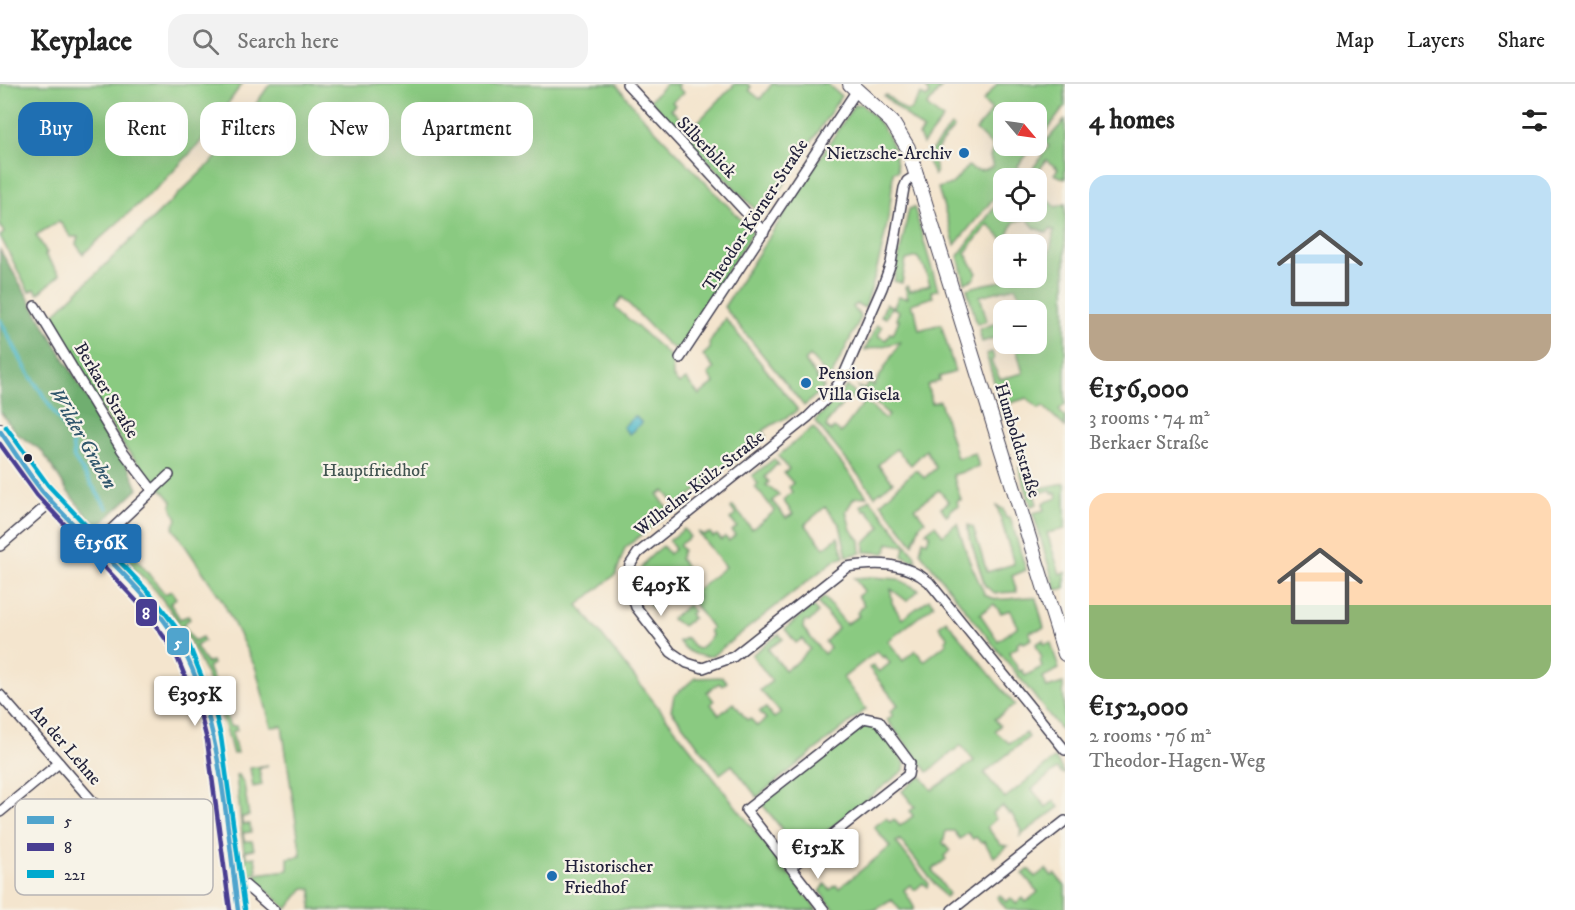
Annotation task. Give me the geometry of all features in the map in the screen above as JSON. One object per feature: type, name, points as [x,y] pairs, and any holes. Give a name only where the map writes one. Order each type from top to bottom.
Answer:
[{"type":"street","name":"Silberblick","points":[[627,84],[764,231]]},
{"type":"street","name":"Theodor-Körner-Straße","points":[[680,358],[764,231],[854,87]]},
{"type":"street","name":"Humboldtstraße","points":[[854,87],[892,122],[905,141],[918,174],[1065,654]]},
{"type":"street","name":"Wilhelm-Külz-Straße","points":[[918,174],[907,181],[904,188],[892,254],[882,288],[843,377],[831,394],[808,417],[638,553],[630,565],[627,580],[630,594],[671,652],[687,663],[703,668],[733,657],[847,567],[870,564],[906,567],[929,582],[1065,750]]},
{"type":"street","name":"Berkaer Straße","points":[[34,306],[116,441],[153,491]]},
{"type":"street","points":[[0,431],[52,501],[164,622],[182,648],[196,680],[214,739],[238,910]]},
{"type":"street","points":[[95,545],[169,475]]},
{"type":"street","points":[[0,546],[52,501]]},
{"type":"street","name":"An der Lehne","points":[[0,695],[91,799]]},
{"type":"street","points":[[791,867],[908,775],[910,763],[879,721],[864,718],[746,810],[824,910]]},
{"type":"street","points":[[16,799],[59,763]]},
{"type":"street","points":[[0,812],[15,800]]},
{"type":"street","points":[[952,910],[1065,821]]},
{"type":"street","points":[[234,886],[245,885],[274,910]]},
{"type":"green space","points":[[0,84],[242,84],[229,102],[200,102],[200,142],[188,156],[188,102],[105,102],[105,156],[188,156],[162,183],[83,254],[76,244],[78,237],[71,237],[59,221],[36,235],[47,253],[45,255],[60,275],[38,294],[35,289],[29,292],[0,236],[4,233],[0,225]]},
{"type":"green space","name":"Hauptfriedhof","points":[[270,84],[616,84],[640,114],[753,232],[701,311],[703,315],[681,348],[673,348],[667,344],[622,297],[615,307],[672,358],[673,377],[679,384],[686,379],[699,395],[714,383],[708,374],[714,369],[703,355],[710,349],[709,343],[725,318],[798,410],[763,431],[766,436],[677,506],[664,491],[658,495],[670,512],[625,548],[616,574],[578,605],[817,910],[311,910],[312,889],[304,888],[287,909],[256,880],[257,874],[288,870],[288,858],[301,856],[282,726],[271,727],[256,669],[222,600],[173,528],[177,519],[171,506],[172,501],[125,448],[48,320],[218,156],[296,156],[296,102],[257,102]]},
{"type":"green space","points":[[666,84],[679,84],[678,88],[684,93],[672,102],[675,105],[671,109],[683,122],[676,128],[650,100]]},
{"type":"green space","points":[[735,84],[747,84],[751,87],[749,90],[760,99],[772,84],[827,84],[841,96],[767,211],[758,212],[684,136]]},
{"type":"green space","points":[[925,84],[944,84],[927,106],[943,119],[923,144],[919,136],[923,130],[884,96],[886,95],[906,111],[911,110],[921,94],[926,98],[929,95]]},
{"type":"green space","points":[[997,84],[1065,84],[1065,106],[1047,130],[1047,102],[993,102],[993,147],[976,130],[992,110],[983,101]]},
{"type":"green space","points":[[861,104],[887,134],[894,151],[898,171],[893,172],[884,241],[865,308],[857,304],[853,307],[861,317],[830,379],[810,356],[805,361],[824,388],[804,406],[724,307],[854,105]]},
{"type":"green space","points":[[1065,120],[1065,179],[1054,174],[1058,169],[1046,160],[1041,168],[1033,168],[1042,156],[1047,156],[1049,146],[1047,140]]},
{"type":"green space","points":[[951,126],[954,128],[936,153],[934,175],[926,157]]},
{"type":"green space","points":[[993,147],[993,156],[1026,156],[1018,168],[993,168],[993,199],[955,245],[938,188],[952,184],[968,166],[974,170],[981,170],[993,166],[990,157]]},
{"type":"green space","points":[[1047,199],[1056,207],[1065,204],[1065,404],[1059,410],[1065,417],[1065,427],[1043,406],[1039,409],[1027,398],[1001,406],[986,354],[992,352],[994,359],[991,361],[1000,379],[1023,373],[1018,354],[1047,354],[1047,300],[1021,300],[1016,288],[1047,288],[1047,266],[1054,231],[1050,229],[1047,233],[1035,228],[1030,222],[1047,222]]},
{"type":"green space","points":[[914,207],[938,290],[931,291],[933,297],[911,304],[915,310],[919,330],[941,324],[955,372],[939,377],[940,381],[927,385],[932,403],[940,401],[957,458],[975,453],[979,467],[953,475],[961,500],[957,500],[958,506],[952,509],[947,516],[941,508],[949,502],[939,490],[915,508],[925,521],[920,525],[913,544],[881,503],[914,471],[918,471],[924,478],[936,468],[926,450],[911,465],[896,449],[878,465],[893,482],[875,496],[815,421],[847,386],[857,395],[854,399],[849,396],[828,422],[826,427],[831,431],[834,428],[841,433],[865,401],[885,419],[889,415],[857,387],[865,389],[869,383],[874,386],[900,342],[865,350],[877,325],[882,327],[878,336],[886,340],[890,333],[893,334],[899,320],[896,319],[899,311],[891,307],[886,318],[881,316],[886,304],[894,307],[898,297],[908,298],[905,287],[908,286],[910,291],[930,285],[924,266],[917,257],[906,260],[902,283],[894,281],[909,209]]},
{"type":"green space","points":[[993,209],[993,222],[1014,222],[1008,234],[998,234],[988,224],[965,253],[977,273],[974,279],[965,283],[958,256]]},
{"type":"green space","points":[[0,250],[130,470],[138,489],[97,528],[68,492],[42,451],[16,433],[0,411]]},
{"type":"green space","points":[[993,283],[993,288],[1011,288],[980,296],[987,321],[977,324],[967,289]]},
{"type":"green space","points":[[993,324],[993,338],[982,342],[979,329]]},
{"type":"green space","points":[[813,427],[867,496],[854,498],[846,511],[851,530],[860,540],[861,553],[847,556],[840,525],[825,507],[805,524],[824,548],[838,537],[844,557],[835,560],[712,656],[701,656],[685,649],[678,641],[687,638],[695,648],[700,649],[712,636],[709,631],[712,628],[693,602],[698,597],[694,592],[725,567],[698,532],[704,535],[710,533],[713,537],[717,535],[721,540],[725,537],[729,541],[735,535],[732,531],[737,527],[730,519],[736,515],[731,508],[733,506],[752,529],[775,511],[755,487],[758,484],[752,476],[774,459],[779,465],[776,465],[765,477],[769,482],[766,485],[779,495],[772,501],[786,518],[793,514],[783,500],[792,492],[789,487],[793,483],[784,473],[789,469],[778,456]]},
{"type":"green space","points":[[1023,465],[1031,490],[1065,483],[1065,529],[1047,533],[1060,574],[1065,572],[1065,588],[1056,590],[1033,513],[1044,510],[1043,503],[1057,498],[1056,493],[1052,493],[1051,490],[1034,494],[1037,504],[1031,506],[1019,467]]},
{"type":"green space","points":[[870,499],[914,554],[917,562],[903,556],[905,546],[888,543],[886,553],[865,552],[865,543],[881,527],[861,506]]},
{"type":"green space","points":[[997,506],[1003,509],[1006,518],[1010,517],[1026,570],[1012,576],[1017,592],[995,593],[985,586],[968,532],[968,525],[973,527],[987,572],[1014,564]]},
{"type":"green space","points":[[957,523],[969,560],[985,595],[998,599],[1036,598],[1044,628],[1029,632],[1032,639],[1024,643],[1022,640],[1017,643],[1018,647],[1009,652],[1019,671],[1022,670],[1025,676],[1042,667],[1040,660],[1042,658],[1036,644],[1043,640],[1044,644],[1051,643],[1059,669],[1043,677],[1047,688],[1063,683],[1065,735],[920,552],[923,540],[927,542],[930,534],[926,532],[935,525],[943,535]],"holes":[[[994,604],[1001,613],[1010,610],[1018,626],[998,641],[980,614]]]},
{"type":"green space","points":[[684,529],[690,537],[679,545],[683,550],[680,559],[692,575],[656,598],[661,605],[654,610],[639,583],[641,568],[663,546],[669,554],[675,549],[669,541]]},
{"type":"green space","points":[[127,530],[130,531],[121,540],[165,594],[171,591],[176,598],[170,603],[180,619],[188,616],[190,619],[183,624],[194,641],[202,637],[204,641],[196,646],[206,663],[212,661],[213,664],[208,667],[216,687],[223,684],[224,688],[218,692],[230,726],[236,726],[237,730],[232,732],[237,753],[233,754],[220,710],[194,648],[170,609],[114,545],[116,539]]},
{"type":"green space","points":[[854,578],[898,579],[919,590],[907,601],[891,589],[892,603],[902,619],[929,599],[934,605],[888,641],[903,661],[915,650],[924,661],[947,643],[945,641],[948,638],[939,626],[946,620],[1015,705],[995,719],[1000,726],[995,731],[1009,743],[1026,733],[1029,737],[984,773],[1005,798],[1055,758],[1065,774],[1057,769],[1032,789],[1046,807],[1054,801],[1059,807],[1020,836],[1022,830],[1011,813],[1009,814],[1002,806],[992,814],[996,819],[987,827],[1001,845],[1008,846],[994,857],[984,842],[981,843],[976,837],[973,839],[968,833],[960,839],[954,831],[946,831],[943,843],[950,851],[944,856],[946,859],[932,870],[949,894],[945,897],[900,840],[896,842],[929,884],[927,887],[923,883],[915,890],[910,885],[904,890],[914,907],[913,910],[900,910],[892,900],[875,910],[835,910],[820,892],[825,884],[830,890],[836,885],[839,888],[890,847],[874,827],[886,818],[890,822],[894,819],[900,826],[913,816],[910,811],[915,807],[902,791],[921,776],[932,790],[974,761],[961,745],[928,772],[887,720],[893,715],[890,712],[898,705],[869,668],[873,665],[879,672],[890,663],[885,656],[883,658],[877,651],[843,678],[866,709],[757,797],[732,765],[720,774],[671,710],[674,696],[695,678],[722,677],[727,682],[722,686],[719,683],[707,692],[714,701],[711,704],[719,715],[734,703],[747,720],[750,718],[757,726],[766,719],[759,711],[766,708],[774,718],[781,713],[760,690],[772,681],[752,655],[779,634],[783,639],[768,649],[785,670],[795,664],[810,649],[802,639],[796,643],[785,629],[813,606],[818,613],[809,622],[804,621],[803,628],[824,654],[830,648],[825,642],[838,628],[818,603],[824,597],[846,624],[859,616],[857,613],[864,605],[858,596],[864,591]]},
{"type":"green space","points":[[688,605],[693,611],[690,614],[693,618],[683,626],[671,619]]},
{"type":"green space","points":[[871,724],[877,727],[905,763],[904,770],[800,852],[762,804],[857,729]]},
{"type":"green space","points":[[268,765],[259,769],[262,785],[253,787],[250,768]]},
{"type":"green space","points":[[236,775],[239,775],[244,784],[249,816],[242,817],[242,824],[250,824],[251,832],[243,833],[244,841],[252,841],[254,849],[245,851],[247,858],[255,857],[257,870],[252,877],[246,871]]},
{"type":"green space","points":[[1029,869],[1035,877],[1046,869],[1052,876],[1055,874],[1065,886],[1065,910],[1007,910],[997,897],[1000,895],[1006,902],[1011,898],[1016,904],[1023,898],[1026,902],[1038,892],[1023,874]]},
{"type":"water","points":[[635,416],[642,423],[629,434],[623,427]]},
{"type":"waterway","name":"Wilder Graben","points":[[0,320],[26,369],[72,439],[74,458],[107,508]]},
{"type":"transit line","name":"221","points":[[6,427],[48,485],[154,598],[189,645],[214,708],[221,737],[245,909]]},
{"type":"transit line","name":"5","points":[[0,431],[42,491],[152,605],[182,648],[206,707],[214,741],[226,810],[238,910]]},
{"type":"transit line","name":"8","points":[[0,444],[37,495],[143,608],[175,652],[200,713],[207,740],[230,910]]},
{"type":"place","name":"Nietzsche-Archiv","points":[[964,153]]},
{"type":"place","name":"Pension Villa Gisela","points":[[806,383]]},
{"type":"place","name":"Historischer Friedhof","points":[[552,876]]}]
